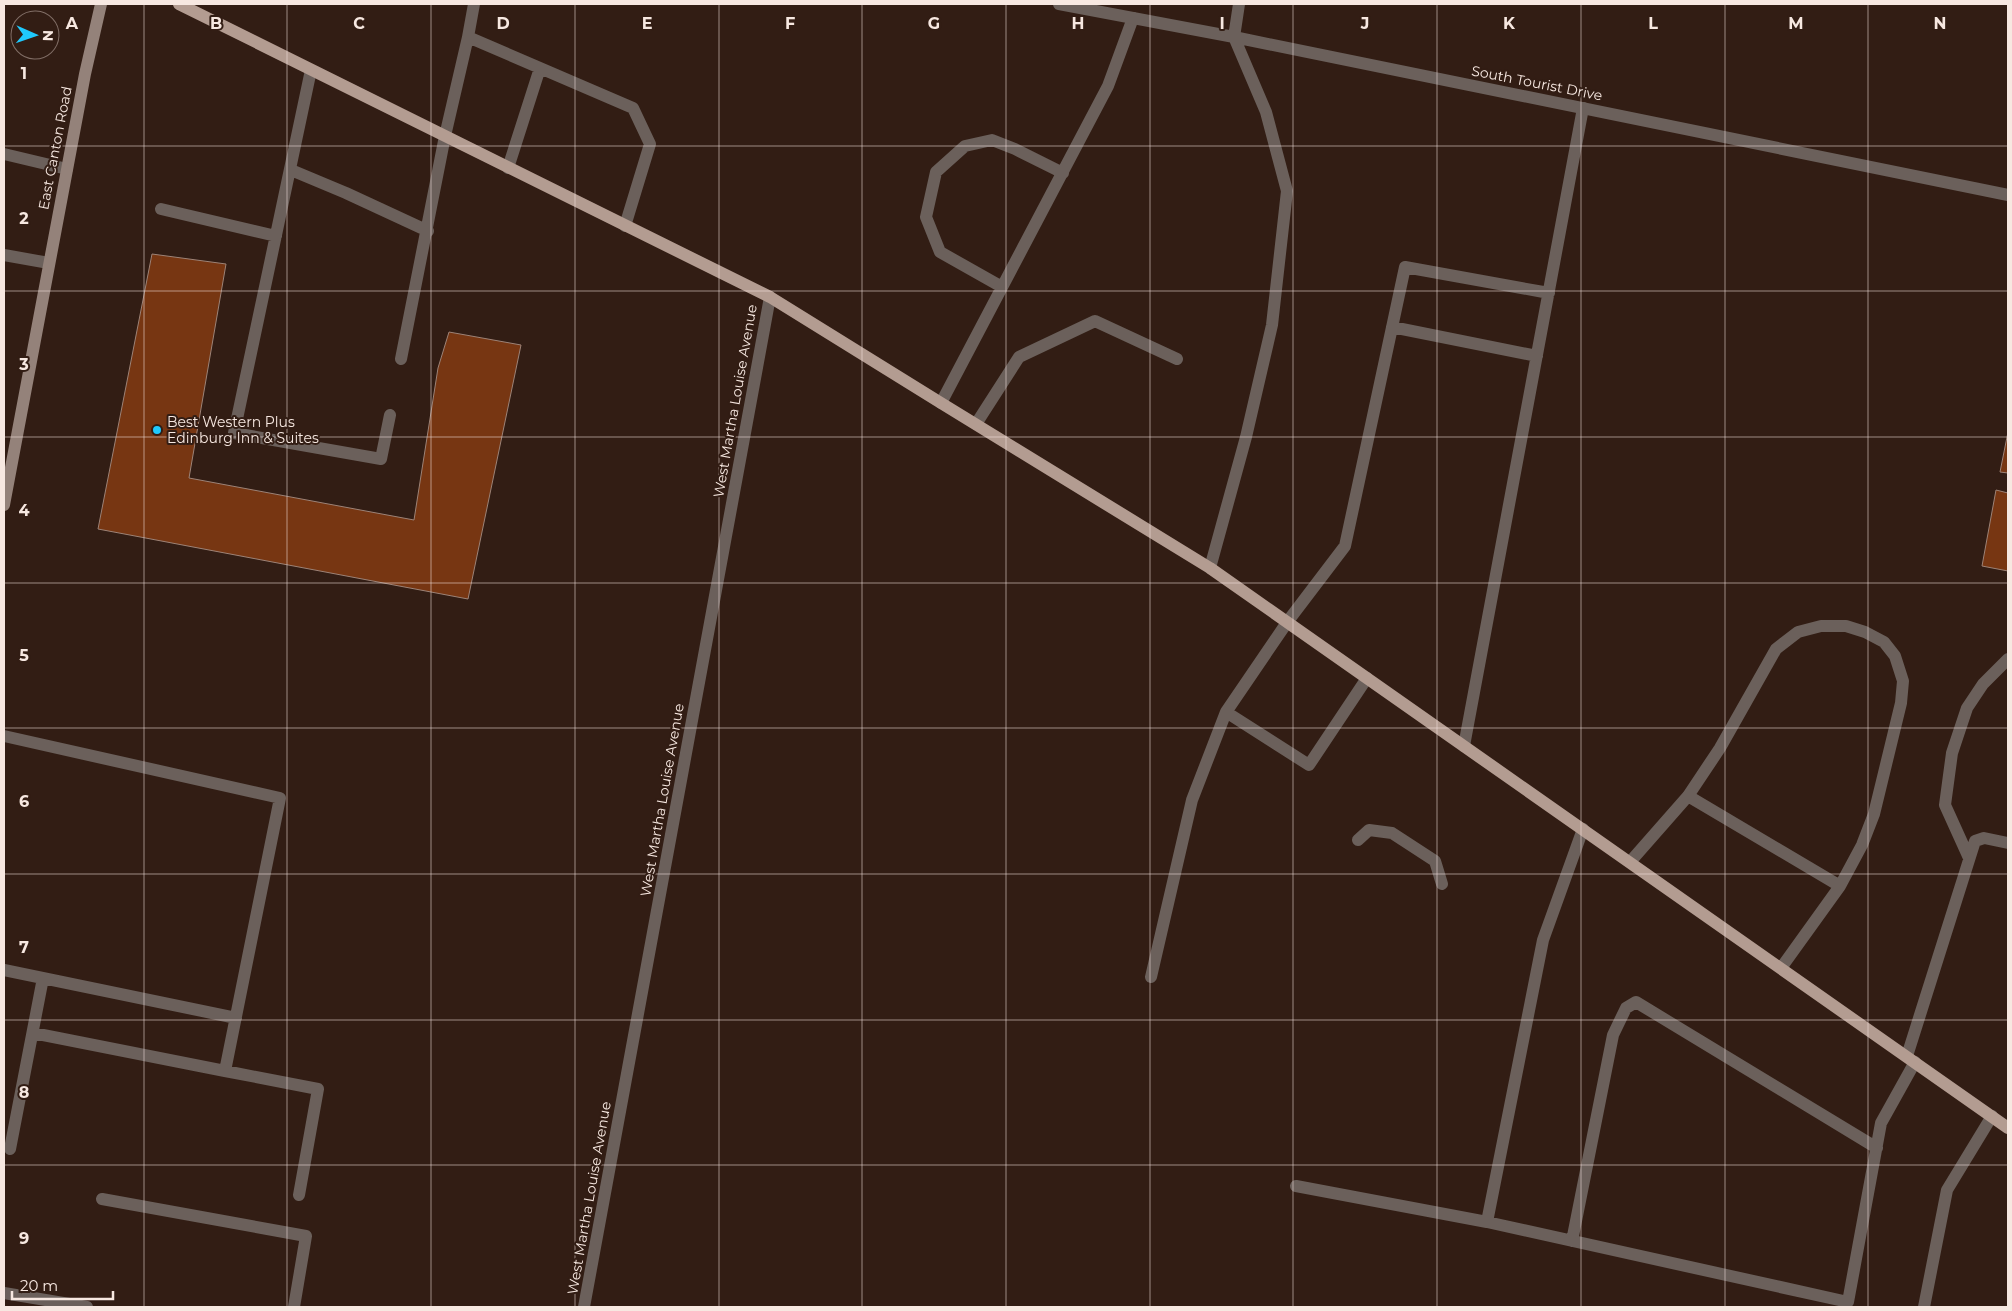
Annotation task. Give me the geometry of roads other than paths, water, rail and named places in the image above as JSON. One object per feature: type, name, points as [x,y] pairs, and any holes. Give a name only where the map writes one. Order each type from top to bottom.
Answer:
[{"type":"main road","name":"East Canton Road","points":[[4,506],[85,74],[101,4]]},
{"type":"main road","points":[[179,4],[770,298],[976,424],[1210,568],[2008,1128]]},
{"type":"street","points":[[401,359],[474,4]]},
{"type":"street","name":"South Tourist Drive","points":[[1059,4],[1234,37],[2008,195]]},
{"type":"street","points":[[1210,568],[1246,437],[1272,325],[1287,192],[1266,112],[1234,37],[1239,4]]},
{"type":"street","points":[[941,403],[1108,86],[1133,18]]},
{"type":"street","points":[[468,37],[634,108],[650,144],[625,226]]},
{"type":"street","points":[[508,168],[540,68]]},
{"type":"street","points":[[311,70],[234,433],[381,459],[390,415]]},
{"type":"street","points":[[1464,746],[1583,108]]},
{"type":"street","points":[[1002,287],[940,252],[926,217],[936,172],[965,146],[992,140],[1015,148],[1063,173]]},
{"type":"street","points":[[4,154],[67,169]]},
{"type":"street","points":[[291,170],[346,192],[428,231]]},
{"type":"street","points":[[161,209],[276,236]]},
{"type":"street","points":[[4,255],[49,263]]},
{"type":"street","points":[[1151,977],[1192,800],[1226,712],[1288,622],[1344,546],[1405,266],[1549,293]]},
{"type":"street","name":"West Martha Louise Avenue","points":[[584,1307],[770,298]]},
{"type":"street","points":[[976,424],[1019,357],[1095,321],[1177,359]]},
{"type":"street","points":[[1392,327],[1537,356]]},
{"type":"street","points":[[1630,862],[1688,796],[1720,748],[1776,649],[1798,632],[1822,626],[1846,626],[1865,632],[1884,642],[1894,656],[1903,681],[1901,703],[1874,814],[1862,845],[1840,886],[1781,968]]},
{"type":"street","points":[[1970,858],[1945,805],[1952,753],[1967,708],[1983,684],[2008,659]]},
{"type":"street","points":[[1226,712],[1309,765],[1367,678]]},
{"type":"street","points":[[4,736],[280,798],[225,1071]]},
{"type":"street","points":[[1688,796],[1840,886]]},
{"type":"street","points":[[1487,1222],[1542,940],[1583,829]]},
{"type":"street","points":[[1358,840],[1369,830],[1392,833],[1435,861],[1442,884]]},
{"type":"street","points":[[1296,1186],[1487,1222],[1848,1305],[1881,1123],[1911,1059],[1975,841],[1984,838],[2008,843]]},
{"type":"street","points":[[4,970],[236,1018]]},
{"type":"street","points":[[10,1148],[42,978]]},
{"type":"street","points":[[1572,1241],[1613,1035],[1626,1008],[1636,1002],[1877,1148]]},
{"type":"street","points":[[33,1033],[318,1089],[299,1195]]},
{"type":"street","points":[[1924,1307],[1947,1190],[1992,1116]]},
{"type":"street","points":[[102,1199],[306,1236],[294,1307]]},
{"type":"street","points":[[4,1293],[87,1307]]},
{"type":"place","name":"Best Western Plus Edinburg Inn & Suites","points":[[157,430]]}]
